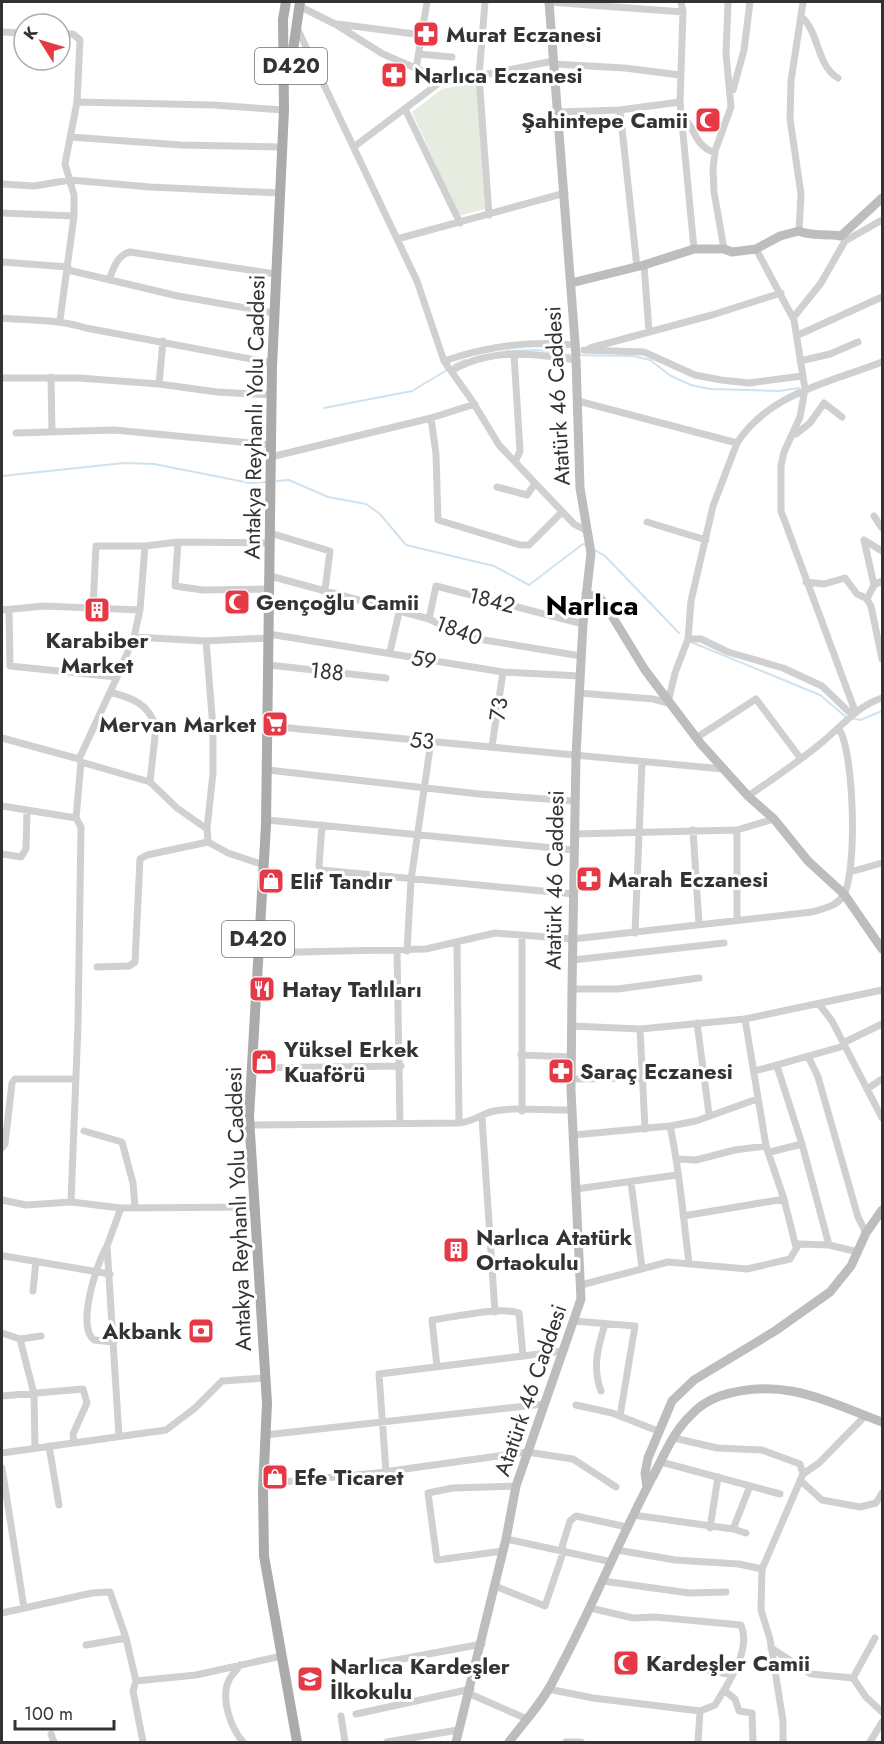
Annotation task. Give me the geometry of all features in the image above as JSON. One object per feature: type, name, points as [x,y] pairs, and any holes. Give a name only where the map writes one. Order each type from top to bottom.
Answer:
[{"type":"main road","name":"D420","points":[[283,132],[283,19],[286,2]]},
{"type":"main road","name":"D420","points":[[283,132],[299,4]]},
{"type":"main road","name":"Antakya Reyhanlı Yolu Caddesi","points":[[283,132],[272,363],[267,820],[257,953],[250,1125],[265,1378],[263,1484],[265,1565],[297,1743]]},
{"type":"street","points":[[416,69],[427,2]]},
{"type":"street","points":[[485,2],[478,76],[489,215]]},
{"type":"street","points":[[549,2],[683,12]]},
{"type":"street","name":"Atatürk 46 Caddesi","points":[[456,1743],[504,1551],[516,1486],[581,1299],[572,1110],[574,801],[583,624],[590,548],[580,488],[577,352],[549,2]]},
{"type":"street","points":[[681,2],[683,12],[680,102],[689,177],[694,249]]},
{"type":"street","points":[[728,2],[726,54],[732,94]]},
{"type":"street","points":[[724,249],[714,192],[715,153],[731,107],[732,94],[743,56],[750,2]]},
{"type":"street","points":[[799,231],[799,171],[790,119],[791,81],[803,2]]},
{"type":"street","points":[[299,4],[369,46],[443,80],[554,63],[605,66],[680,75]]},
{"type":"street","points":[[801,16],[812,29],[825,67],[838,78]]},
{"type":"street","points":[[335,24],[422,36]]},
{"type":"street","points":[[296,26],[355,146],[421,292],[444,361],[474,404],[498,446],[574,524],[587,531]]},
{"type":"street","points":[[60,320],[74,216],[70,180],[65,164],[77,102],[80,40],[72,34]]},
{"type":"street","points":[[419,54],[452,57]]},
{"type":"street","points":[[355,146],[443,80]]},
{"type":"street","points":[[77,102],[213,105],[284,110]]},
{"type":"street","points":[[559,112],[620,110],[680,102]]},
{"type":"street","points":[[405,109],[460,223]]},
{"type":"street","points":[[620,110],[649,331]]},
{"type":"street","points":[[681,115],[700,145],[715,153]]},
{"type":"street","points":[[70,137],[181,145],[282,147]]},
{"type":"street","points":[[2,184],[34,186],[70,180],[150,187],[280,193]]},
{"type":"street","points":[[397,239],[565,193]]},
{"type":"street","points":[[793,318],[821,283],[843,239],[882,198]]},
{"type":"street","points":[[2,213],[74,216]]},
{"type":"street","points":[[571,283],[641,266],[694,249],[724,249],[732,252],[756,249],[780,236],[799,231],[805,234],[826,233],[843,239],[882,220]]},
{"type":"street","points":[[756,249],[793,318],[798,335],[805,388],[800,417],[794,435],[784,452],[781,466],[781,511],[852,716]]},
{"type":"street","points":[[109,280],[118,259],[130,252],[276,274]]},
{"type":"street","points":[[2,262],[68,269],[109,280],[274,313]]},
{"type":"street","points":[[444,361],[481,348],[510,344],[540,342],[577,352],[712,315],[781,293]]},
{"type":"street","points":[[798,335],[882,297]]},
{"type":"street","points":[[2,318],[42,322],[60,320],[86,328],[272,363]]},
{"type":"street","points":[[159,384],[163,341]]},
{"type":"street","points":[[800,361],[830,354],[858,342]]},
{"type":"street","points":[[451,371],[487,356],[644,352],[695,375],[721,380],[749,382],[802,376]]},
{"type":"street","points":[[514,354],[520,451],[515,462]]},
{"type":"street","points":[[668,703],[675,673],[688,639],[691,601],[713,506],[737,443],[752,424],[770,409],[805,388],[882,362]]},
{"type":"street","points":[[51,377],[51,431]]},
{"type":"street","points":[[2,378],[51,377],[159,384],[217,393],[272,395]]},
{"type":"street","points":[[578,401],[737,443]]},
{"type":"street","points":[[794,435],[810,423],[824,403],[842,417]]},
{"type":"street","points":[[271,457],[431,418],[474,404]]},
{"type":"street","points":[[431,418],[436,454],[438,520],[520,545],[529,545],[562,512]]},
{"type":"street","points":[[16,433],[114,430],[271,444]]},
{"type":"street","points":[[497,487],[528,495],[534,485]]},
{"type":"street","points":[[874,516],[882,528]]},
{"type":"street","points":[[647,522],[706,540]]},
{"type":"street","points":[[93,608],[96,546],[145,546],[178,542],[270,538],[330,552],[326,590]]},
{"type":"street","points":[[874,585],[864,540],[882,551]]},
{"type":"street","points":[[178,542],[175,586],[203,590],[270,589]]},
{"type":"street","points":[[71,1202],[81,860],[81,827],[76,818],[80,761],[134,637],[141,610],[145,546]]},
{"type":"street","name":"1840","points":[[270,576],[429,619],[466,637],[581,656]]},
{"type":"street","points":[[806,582],[824,584],[845,579],[857,594],[867,599]]},
{"type":"street","points":[[882,581],[874,585],[867,599],[882,659]]},
{"type":"street","name":"1842","points":[[429,619],[436,586],[583,624]]},
{"type":"street","points":[[586,594],[600,598],[668,703],[696,738],[748,796],[774,819],[808,861],[844,894],[882,949]]},
{"type":"street","points":[[117,677],[10,666],[5,610],[44,606],[141,610]]},
{"type":"street","points":[[390,652],[399,612]]},
{"type":"street","name":"59","points":[[134,637],[206,641],[269,636],[390,652],[503,672],[580,676]]},
{"type":"street","points":[[688,639],[701,639],[728,652],[783,668],[822,686],[852,716]]},
{"type":"street","points":[[206,641],[213,728],[213,773],[207,842]]},
{"type":"street","name":"188","points":[[269,665],[386,678]]},
{"type":"street","name":"73","points":[[492,746],[503,672]]},
{"type":"street","points":[[110,692],[142,704],[153,720],[156,727],[150,782]]},
{"type":"street","points":[[579,693],[653,699],[668,703]]},
{"type":"street","points":[[748,796],[801,759],[852,716],[882,698]]},
{"type":"street","points":[[696,738],[756,699],[801,759]]},
{"type":"street","name":"53","points":[[268,726],[723,769]]},
{"type":"street","points":[[257,953],[407,951],[457,943],[495,933],[573,939],[812,912],[835,905],[844,894],[850,872],[852,778],[844,737],[839,729]]},
{"type":"street","points":[[2,738],[150,782],[177,808],[196,819],[207,829]]},
{"type":"street","points":[[407,951],[411,880],[420,835],[430,741]]},
{"type":"street","points":[[635,933],[637,832],[642,762]]},
{"type":"street","points":[[268,770],[574,801]]},
{"type":"street","points":[[2,806],[76,818]]},
{"type":"street","points":[[2,854],[21,857],[26,849],[27,811]]},
{"type":"street","points":[[574,834],[737,830],[774,819]]},
{"type":"street","points":[[267,820],[574,850]]},
{"type":"street","points":[[322,825],[319,866],[321,870],[574,894]]},
{"type":"street","points":[[693,830],[699,924]]},
{"type":"street","points":[[737,830],[737,919]]},
{"type":"street","points":[[97,967],[129,966],[135,962],[140,859],[147,855],[207,842],[228,853],[264,865]]},
{"type":"street","points":[[850,872],[882,863]]},
{"type":"street","points":[[522,936],[522,1111]]},
{"type":"street","points":[[457,943],[459,1123]]},
{"type":"street","points":[[573,960],[724,943]]},
{"type":"street","points":[[398,951],[400,1124]]},
{"type":"street","points":[[572,989],[618,989],[699,978]]},
{"type":"street","points":[[572,1026],[640,1029],[745,1018],[882,990]]},
{"type":"street","points":[[819,1004],[832,1021],[882,1118]]},
{"type":"street","points":[[745,1018],[755,1071],[757,1099],[768,1149],[796,1247]]},
{"type":"street","points":[[697,1023],[708,1114]]},
{"type":"street","points":[[755,1071],[809,1058],[843,1045],[882,1024]]},
{"type":"street","points":[[640,1029],[645,1129]]},
{"type":"street","points":[[521,1055],[572,1057]]},
{"type":"street","points":[[809,1058],[818,1077],[858,1217],[866,1233]]},
{"type":"street","points":[[251,1068],[401,1066]]},
{"type":"street","points":[[777,1066],[802,1144],[830,1245]]},
{"type":"street","points":[[572,1079],[642,1078]]},
{"type":"street","points":[[2,1148],[5,1144],[12,1083],[15,1079],[74,1079]]},
{"type":"street","points":[[867,1089],[882,1079]]},
{"type":"street","points":[[574,1136],[696,1121],[708,1114],[757,1099]]},
{"type":"street","points":[[250,1125],[459,1123],[482,1118],[488,1113],[572,1110]]},
{"type":"street","points":[[482,1118],[495,1312]]},
{"type":"street","points":[[669,1126],[677,1159],[677,1175],[689,1263]]},
{"type":"street","points":[[84,1131],[122,1142],[133,1183],[135,1207]]},
{"type":"street","points":[[677,1159],[696,1160],[735,1150],[768,1149],[802,1144]]},
{"type":"street","points":[[576,1189],[677,1175]]},
{"type":"street","points":[[631,1182],[642,1268]]},
{"type":"street","points":[[683,1215],[784,1199]]},
{"type":"street","points":[[2,1200],[26,1205],[71,1202],[121,1208],[255,1207]]},
{"type":"street","points":[[114,1342],[94,1340],[88,1333],[88,1304],[96,1270],[121,1208]]},
{"type":"street","points":[[647,1488],[645,1473],[658,1431],[672,1401],[686,1387],[775,1331],[830,1292],[844,1277],[866,1233],[882,1210]]},
{"type":"street","points":[[581,1285],[668,1262],[747,1269],[790,1258],[799,1244],[830,1245],[858,1252]]},
{"type":"street","points":[[107,1246],[119,1436]]},
{"type":"street","points":[[3,1256],[110,1274]]},
{"type":"street","points":[[33,1290],[36,1261]]},
{"type":"street","points":[[437,1367],[432,1320],[511,1310],[519,1313],[523,1356]]},
{"type":"street","points":[[574,1321],[635,1326],[620,1416]]},
{"type":"street","points":[[601,1391],[596,1372],[605,1324]]},
{"type":"street","points":[[2,1333],[20,1339],[41,1336]]},
{"type":"street","points":[[20,1339],[34,1394],[35,1448]]},
{"type":"street","points":[[386,1472],[379,1374],[563,1351]]},
{"type":"street","points":[[2,1453],[166,1430],[195,1408],[222,1381],[265,1378]]},
{"type":"street","points":[[509,1743],[548,1689],[590,1608],[647,1488],[674,1438],[690,1416],[707,1402],[721,1396],[763,1388],[787,1388],[811,1394],[882,1422]]},
{"type":"street","points":[[2,1396],[83,1389],[87,1403],[73,1434],[74,1443]]},
{"type":"street","points":[[265,1435],[381,1424],[544,1404]]},
{"type":"street","points":[[576,1405],[620,1416],[658,1431]]},
{"type":"street","points":[[801,1477],[819,1463],[866,1416]]},
{"type":"street","points":[[674,1438],[717,1448],[749,1449],[774,1453],[800,1464],[801,1477],[762,1569],[761,1610],[771,1648],[785,1741]]},
{"type":"street","points":[[49,1446],[59,1505]]},
{"type":"street","points":[[263,1484],[386,1472],[527,1452],[573,1459],[616,1487]]},
{"type":"street","points":[[661,1462],[780,1494]]},
{"type":"street","points":[[2,1468],[24,1608]]},
{"type":"street","points":[[710,1527],[718,1477]]},
{"type":"street","points":[[801,1477],[822,1500],[860,1507],[876,1503],[882,1493]]},
{"type":"street","points":[[504,1551],[438,1560],[428,1493],[453,1488],[516,1486]]},
{"type":"street","points":[[733,1529],[750,1486]]},
{"type":"street","points":[[633,1515],[733,1529],[746,1533]]},
{"type":"street","points":[[495,1586],[545,1606],[573,1517],[627,1527]]},
{"type":"street","points":[[506,1539],[612,1562]]},
{"type":"street","points":[[617,1551],[675,1560],[739,1564],[762,1569]]},
{"type":"street","points":[[603,1581],[689,1593],[726,1592]]},
{"type":"street","points":[[2,1613],[92,1593],[110,1592],[126,1638],[136,1681],[133,1691],[143,1743]]},
{"type":"street","points":[[548,1689],[593,1698],[699,1711],[715,1705],[732,1675],[742,1647],[741,1625],[633,1618],[590,1608]]},
{"type":"street","points":[[86,1644],[126,1638]]},
{"type":"street","points":[[853,1678],[874,1638]]},
{"type":"street","points":[[364,1666],[482,1644]]},
{"type":"street","points":[[771,1648],[812,1674],[853,1678]]},
{"type":"street","points":[[136,1681],[196,1675],[282,1656]]},
{"type":"street","points":[[650,1658],[732,1675]]},
{"type":"street","points":[[240,1665],[228,1681],[226,1697],[233,1727],[243,1743]]},
{"type":"street","points":[[853,1678],[866,1697],[882,1712]]},
{"type":"street","points":[[724,1690],[735,1699],[739,1711],[752,1713],[753,1743]]},
{"type":"street","points":[[356,1714],[470,1692],[527,1719]]},
{"type":"street","points":[[699,1711],[699,1743]]},
{"type":"street","points":[[341,1716],[345,1743]]},
{"type":"street","points":[[870,1743],[882,1722]]},
{"type":"street","points":[[387,1743],[458,1730]]},
{"type":"street","points":[[51,1734],[54,1743]]},
{"type":"street","points":[[566,1743],[581,1743]]},
{"type":"shaded area","points":[[477,82],[485,209],[459,216],[412,112],[442,89]]},
{"type":"waterway","points":[[506,351],[538,350],[571,355],[633,356],[650,360],[671,376],[691,385],[710,389],[779,391],[799,388]]},
{"type":"waterway","points":[[454,365],[465,360]]},
{"type":"waterway","points":[[324,408],[412,391],[447,370]]},
{"type":"waterway","points":[[2,476],[124,463],[154,464],[250,483],[265,482]]},
{"type":"waterway","points":[[277,481],[289,480],[328,497],[366,504],[380,514],[406,545],[494,566],[529,585],[583,544],[586,545]]},
{"type":"waterway","points":[[593,549],[605,556],[679,633]]},
{"type":"waterway","points":[[691,642],[820,695],[846,717]]},
{"type":"waterway","points":[[852,718],[860,720],[882,711]]},
{"type":"place","name":"Murat Eczanesi","points":[[426,34]]},
{"type":"place","name":"Narlıca Eczanesi","points":[[394,75]]},
{"type":"place","name":"Şahintepe Camii","points":[[708,120]]},
{"type":"place","name":"Gençoğlu Camii","points":[[237,602]]},
{"type":"place","name":"Karabiber Market","points":[[97,610]]},
{"type":"place","name":"Mervan Market","points":[[275,724]]},
{"type":"place","name":"Marah Eczanesi","points":[[589,879]]},
{"type":"place","name":"Elif Tandır","points":[[271,881]]},
{"type":"place","name":"Hatay Tatlıları","points":[[262,989]]},
{"type":"place","name":"Yüksel Erkek Kuaförü","points":[[264,1062]]},
{"type":"place","name":"Saraç Eczanesi","points":[[561,1071]]},
{"type":"place","name":"Narlıca Atatürk Ortaokulu","points":[[456,1250]]},
{"type":"place","name":"Akbank","points":[[201,1331]]},
{"type":"place","name":"Efe Ticaret","points":[[275,1477]]},
{"type":"place","name":"Kardeşler Camii","points":[[626,1663]]},
{"type":"place","name":"Narlıca Kardeşler İlkokulu","points":[[310,1679]]},
{"type":"district","name":"Narlıca","points":[[592,605]]}]
